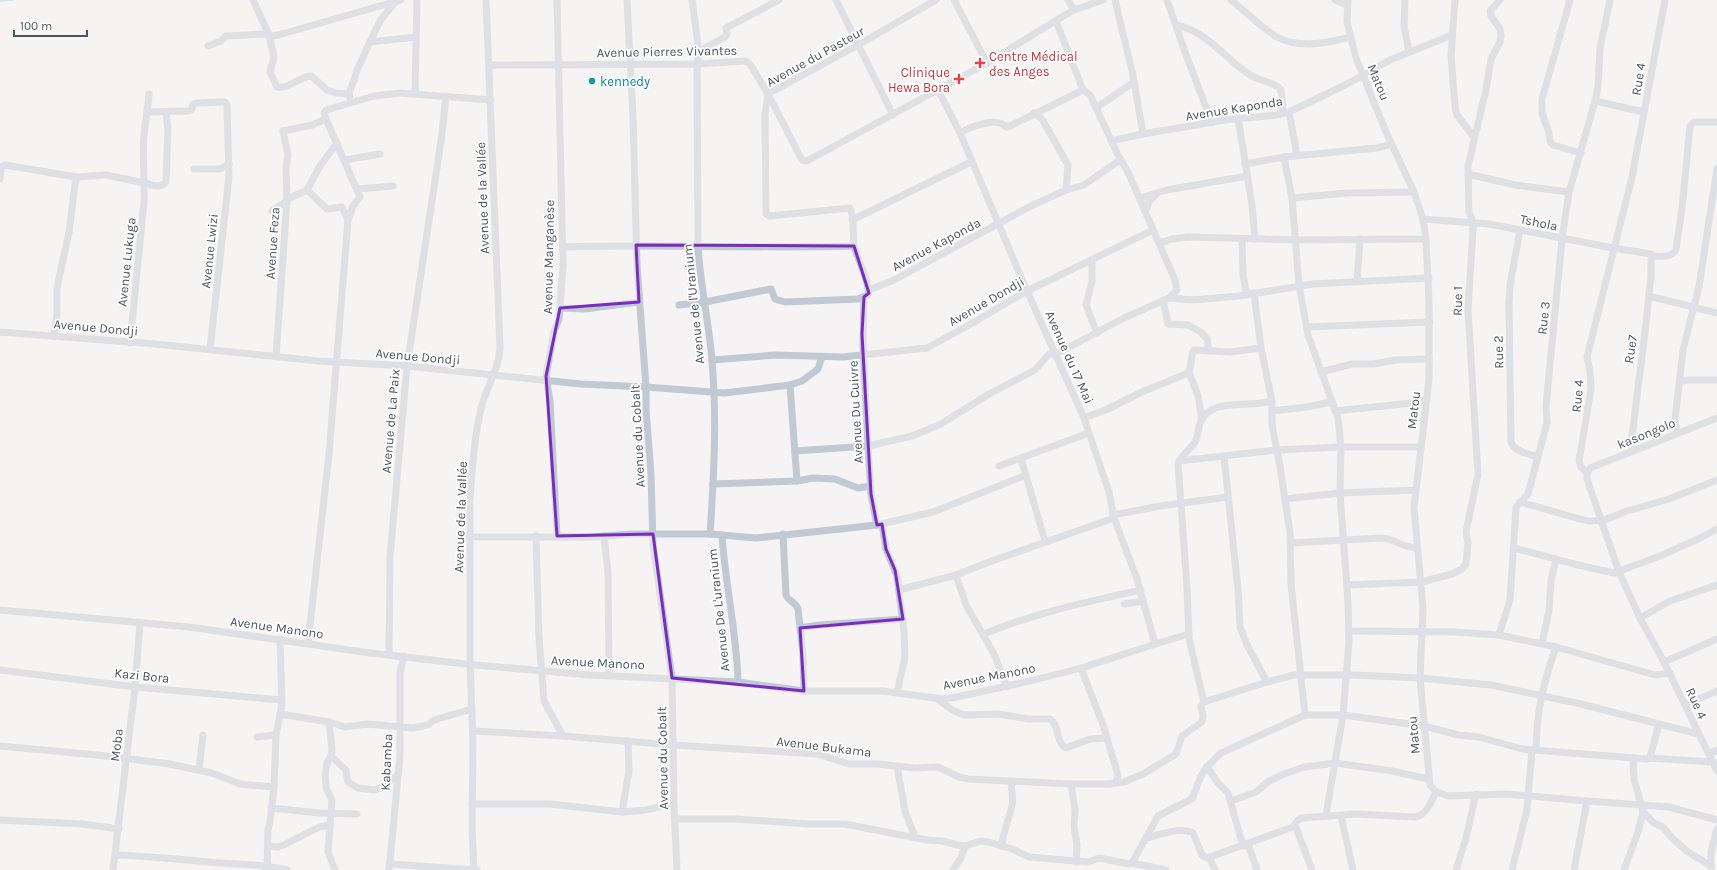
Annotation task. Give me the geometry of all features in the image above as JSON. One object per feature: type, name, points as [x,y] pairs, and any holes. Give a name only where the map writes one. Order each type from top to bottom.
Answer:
[{"type":"street","points":[[253,0],[269,35],[274,57],[270,72],[277,87],[289,86],[299,79],[310,76],[327,90],[336,93],[349,94]]},
{"type":"street","points":[[415,93],[417,0]]},
{"type":"street","name":"Avenue de la Vallée","points":[[474,870],[469,537],[472,478],[479,419],[485,398],[495,375],[499,360],[500,347],[490,65],[486,0]]},
{"type":"street","name":"Avenue Manganèse","points":[[557,0],[562,247],[559,318],[553,338],[547,372],[550,401],[557,536]]},
{"type":"street","name":"Avenue du Cobalt","points":[[627,0],[629,64],[633,117],[636,245],[646,387],[654,558],[672,678],[674,806],[677,870]]},
{"type":"street","name":"Avenue de l'Uranium","points":[[692,0],[699,50],[697,64],[698,246],[712,360],[715,415],[710,534]]},
{"type":"street","points":[[699,50],[725,37],[727,34],[726,28],[779,0]]},
{"type":"street","points":[[836,0],[893,115],[987,63],[1074,10],[1103,0]]},
{"type":"street","name":"Avenue du Pasteur","points":[[852,220],[851,211],[849,208],[770,216],[766,215],[765,115],[768,94],[936,0]]},
{"type":"street","points":[[954,0],[987,63]]},
{"type":"street","points":[[1068,0],[1074,10]]},
{"type":"street","points":[[1115,0],[1134,82],[1143,134]]},
{"type":"street","points":[[1167,0],[1212,123]]},
{"type":"street","points":[[1231,0],[1271,33],[1284,40],[1307,44],[1350,37]]},
{"type":"street","points":[[1335,0],[1347,2]]},
{"type":"street","points":[[1405,0],[1404,26],[1409,52]]},
{"type":"street","points":[[1455,0],[1451,55],[1455,107],[1457,115],[1474,137]]},
{"type":"street","name":"Rue 1","points":[[1421,582],[1452,574],[1462,569],[1466,564],[1468,553],[1466,532],[1478,474],[1468,310],[1473,222],[1469,212],[1468,174],[1474,137],[1486,90],[1491,59],[1500,42],[1501,35],[1500,29],[1491,16],[1490,9],[1500,0]]},
{"type":"street","points":[[1570,0],[1542,99],[1542,113],[1549,133],[1550,141],[1553,145],[1581,153]]},
{"type":"street","name":"Rue 3","points":[[1499,635],[1510,600],[1517,504],[1528,494],[1547,423],[1546,406],[1562,239],[1569,192],[1596,101],[1600,48],[1610,0]]},
{"type":"street","name":"Rue 4","points":[[1665,0],[1632,177],[1587,357],[1590,371],[1591,389],[1579,461],[1581,467],[1587,473],[1587,479],[1619,572],[1640,618],[1670,673],[1717,771]]},
{"type":"street","points":[[208,46],[221,41],[226,36],[264,34],[275,36],[398,1]]},
{"type":"street","points":[[352,102],[349,94],[358,68],[380,21],[398,1]]},
{"type":"street","name":"Matou","points":[[1347,2],[1347,22],[1356,58],[1414,192],[1426,239],[1430,322],[1429,379],[1414,508],[1423,608],[1420,678],[1428,779],[1431,788],[1436,792]]},
{"type":"street","points":[[795,452],[868,446],[912,436],[940,424],[989,394],[1035,370],[1049,354],[1056,354],[1124,318],[1166,299],[1177,291],[1178,287],[1146,211],[1088,92],[1083,90],[1056,21]]},
{"type":"street","points":[[1176,25],[1194,30],[1224,52],[1245,72],[1277,86],[1281,92],[1297,155]]},
{"type":"street","name":"Avenue Kaponda","points":[[1112,141],[1143,134],[1238,118],[1286,113],[1409,52],[1452,35]]},
{"type":"street","points":[[370,42],[416,38]]},
{"type":"street","name":"Avenue Pierres Vivantes","points":[[490,65],[697,64],[746,61],[750,64],[768,94],[802,160],[805,161],[893,115]]},
{"type":"street","points":[[1096,108],[1134,82]]},
{"type":"street","name":"Avenue du 17 Mai","points":[[938,90],[960,133],[971,162],[1000,224],[1027,291],[1084,418],[1109,492],[1113,516],[1131,559],[1141,590],[1155,644]]},
{"type":"street","points":[[960,133],[973,126],[987,123],[1004,124],[1006,127],[1010,126],[1083,90]]},
{"type":"street","points":[[308,643],[329,454],[348,220],[353,206],[360,197],[358,189],[324,114],[326,110],[374,96],[415,93],[491,100]]},
{"type":"street","name":"Avenue Lukuga","points":[[130,342],[145,183],[143,168],[144,135],[149,94]]},
{"type":"street","name":"Avenue de La Paix","points":[[389,654],[390,557],[407,366],[441,141],[446,96]]},
{"type":"street","points":[[1596,101],[1644,112]]},
{"type":"street","name":"Avenue Lwizi","points":[[166,112],[189,111],[192,109],[194,103],[225,102],[227,105],[229,164],[210,349]]},
{"type":"street","points":[[0,179],[1,167],[5,165],[76,177],[106,175],[157,186],[164,184],[166,182],[168,130],[166,112],[148,112]]},
{"type":"street","points":[[1034,113],[1042,119],[1068,165],[1069,168],[1066,190]]},
{"type":"street","points":[[1238,118],[1246,164],[1254,239]]},
{"type":"street","name":"Avenue Feza","points":[[276,356],[287,201],[286,166],[288,155],[283,131],[312,125],[326,119]]},
{"type":"street","name":"Tshola","points":[[1422,219],[1473,222],[1614,248],[1670,256],[1676,250],[1682,209],[1685,164],[1690,126],[1694,122],[1717,122]]},
{"type":"street","points":[[272,211],[307,190],[320,166],[337,143]]},
{"type":"street","points":[[1246,164],[1297,155],[1377,148],[1392,144]]},
{"type":"street","points":[[345,160],[380,154]]},
{"type":"street","points":[[1284,157],[1292,198],[1299,285],[1310,343],[1336,411],[1340,430],[1340,493],[1349,631],[1343,715],[1326,815]]},
{"type":"street","name":"Avenue Kaponda","points":[[869,290],[894,280],[1029,208],[1066,190],[1084,184],[1120,160]]},
{"type":"street","points":[[679,305],[704,302],[770,289],[775,299],[785,302],[864,297],[868,295],[869,290],[854,246],[852,220],[971,162]]},
{"type":"street","points":[[194,169],[223,169],[229,164]]},
{"type":"street","points":[[1677,433],[1675,420],[1683,350],[1694,308],[1708,232],[1717,168]]},
{"type":"street","points":[[1468,174],[1515,185],[1569,192]]},
{"type":"street","points":[[1140,198],[1157,193],[1247,176]]},
{"type":"street","points":[[54,336],[57,315],[57,288],[70,225],[76,177]]},
{"type":"street","points":[[358,189],[393,186]]},
{"type":"street","points":[[307,190],[327,209],[342,207],[348,220]]},
{"type":"street","points":[[1292,198],[1347,192],[1414,192]]},
{"type":"street","points":[[1146,211],[1149,202],[1157,193]]},
{"type":"street","name":"Avenue Dondji","points":[[712,360],[776,354],[822,357],[863,355],[922,349],[932,346],[1027,291],[1153,230]]},
{"type":"street","name":"Rue 2","points":[[1520,230],[1510,285],[1509,305],[1511,442],[1512,446],[1516,449],[1537,457]]},
{"type":"street","points":[[1159,243],[1183,237],[1296,240],[1426,239]]},
{"type":"street","points":[[1242,239],[1243,275],[1251,294],[1272,401],[1272,425],[1285,499],[1290,543],[1291,583],[1305,715]]},
{"type":"street","points":[[1357,281],[1360,239]]},
{"type":"street","points":[[562,247],[636,245],[793,248],[854,246]]},
{"type":"street","name":"Rue7","points":[[1632,451],[1632,430],[1649,296],[1650,254]]},
{"type":"street","points":[[1092,259],[1092,281],[1086,305],[1097,333]]},
{"type":"street","points":[[1166,299],[1186,300],[1251,294],[1299,285],[1428,278]]},
{"type":"street","points":[[1649,296],[1717,313]]},
{"type":"street","name":"Avenue Du Cuivre","points":[[864,297],[863,355],[871,486],[879,525],[886,549],[896,570],[903,619],[905,651],[897,693]]},
{"type":"street","points":[[1166,299],[1168,324],[1188,325],[1201,332],[1207,338],[1209,351]]},
{"type":"street","points":[[560,308],[585,309],[639,302]]},
{"type":"street","points":[[1307,327],[1430,322]]},
{"type":"street","name":"Avenue Dondji","points":[[0,332],[407,366],[602,386],[646,387],[714,392],[738,392],[790,385],[802,381],[818,369],[822,357]]},
{"type":"street","points":[[1202,419],[1198,396],[1189,372],[1191,368],[1193,351],[1230,352],[1261,348]]},
{"type":"street","points":[[1321,372],[1347,365],[1374,364],[1395,360],[1429,359]]},
{"type":"street","points":[[1084,418],[1189,372]]},
{"type":"street","points":[[1680,382],[1687,380],[1717,380]]},
{"type":"street","points":[[790,385],[797,481]]},
{"type":"street","points":[[1336,411],[1427,400]]},
{"type":"street","points":[[1179,461],[1195,442],[1205,414],[1218,407],[1272,401]]},
{"type":"street","points":[[1272,411],[1307,408],[1332,402]]},
{"type":"street","name":"kasongolo","points":[[1587,473],[1590,468],[1717,418]]},
{"type":"street","points":[[999,466],[1089,433]]},
{"type":"street","points":[[1179,461],[1277,450],[1341,447],[1421,447]]},
{"type":"street","points":[[1224,457],[1238,589],[1240,627],[1247,645],[1267,682]]},
{"type":"street","points":[[1021,459],[1045,541]]},
{"type":"street","name":"Avenue Bukama","points":[[473,731],[817,754],[849,764],[915,768],[938,767],[968,780],[1071,784],[1109,784],[1124,782],[1143,774],[1176,754],[1182,736],[1202,722],[1203,716],[1201,706],[1204,702],[1189,634],[1188,587],[1179,461]]},
{"type":"street","points":[[469,537],[710,534],[751,538],[879,525],[933,512],[1026,475]]},
{"type":"street","points":[[713,484],[797,481],[813,478],[835,479],[858,488],[871,486]]},
{"type":"street","points":[[1520,502],[1588,521],[1602,521],[1627,511],[1669,499],[1717,480]]},
{"type":"street","points":[[1285,499],[1340,493],[1416,490]]},
{"type":"street","points":[[899,590],[956,575],[1113,516],[1181,503],[1228,497]]},
{"type":"street","points":[[1514,548],[1601,570],[1619,572],[1698,540],[1717,529]]},
{"type":"street","points":[[783,534],[786,595],[788,599],[797,607],[803,654],[804,691]]},
{"type":"street","name":"Avenue De L'uranium","points":[[722,535],[736,646],[738,682]]},
{"type":"street","points":[[536,536],[539,637],[544,701],[563,736]]},
{"type":"street","points":[[604,536],[608,572],[609,675]]},
{"type":"street","points":[[1290,543],[1390,538],[1404,546],[1417,548]]},
{"type":"street","points":[[1542,643],[1549,610],[1551,580],[1556,559]]},
{"type":"street","points":[[956,575],[966,605],[984,634],[994,654],[1007,687]]},
{"type":"street","points":[[1347,585],[1421,582]]},
{"type":"street","points":[[1640,618],[1670,602],[1717,585]]},
{"type":"street","points":[[984,634],[1040,614],[1141,590]]},
{"type":"street","points":[[1124,604],[1143,601]]},
{"type":"street","name":"Avenue Manono","points":[[0,610],[189,627],[470,664],[609,675],[738,682],[804,691],[883,691],[936,698],[951,698],[1007,687],[1081,668],[1189,634]]},
{"type":"street","points":[[800,628],[819,625],[903,619]]},
{"type":"street","name":"Moba","points":[[113,870],[135,687],[140,623]]},
{"type":"street","points":[[1349,631],[1499,635],[1556,646],[1655,675],[1670,673]]},
{"type":"street","points":[[267,868],[268,830],[272,808],[276,735],[281,700],[280,639]]},
{"type":"street","points":[[1664,662],[1717,639]]},
{"type":"street","points":[[1512,870],[1526,816],[1540,696],[1556,646]]},
{"type":"street","name":"Kabamba","points":[[390,867],[398,775],[400,672],[404,656]]},
{"type":"street","points":[[1081,668],[1107,738],[1118,775],[1116,782]]},
{"type":"street","name":"Kazi Bora","points":[[0,670],[135,687],[281,700]]},
{"type":"street","points":[[1204,702],[1267,682],[1301,675],[1420,678],[1482,683],[1581,704],[1698,734]]},
{"type":"street","points":[[1685,705],[1717,691]]},
{"type":"street","points":[[936,698],[952,710],[964,715],[999,714],[1028,719],[1050,719],[1054,724],[1061,744],[1066,748],[1090,739],[1107,738]]},
{"type":"street","points":[[280,714],[329,722],[345,727],[366,724],[400,727],[423,726],[438,719],[472,709]]},
{"type":"street","points":[[1132,864],[1158,816],[1192,799],[1201,776],[1207,767],[1222,752],[1305,715],[1343,715],[1424,726],[1458,735],[1479,737],[1516,748],[1633,758],[1713,762]]},
{"type":"street","points":[[329,722],[332,750],[327,763],[325,775],[326,788],[332,800],[332,813],[328,852],[335,870]]},
{"type":"street","points":[[1649,758],[1659,724]]},
{"type":"street","points":[[199,770],[203,735]]},
{"type":"street","points":[[257,736],[276,735]]},
{"type":"street","points":[[622,812],[629,771],[628,741]]},
{"type":"street","points":[[0,746],[127,758],[199,770],[222,776],[240,784],[274,787]]},
{"type":"street","points":[[1709,754],[1717,750]]},
{"type":"street","points":[[330,756],[346,770],[348,782],[358,788],[374,790],[383,787],[398,775]]},
{"type":"street","points":[[1624,870],[1638,832],[1642,809],[1634,779],[1633,758]]},
{"type":"street","points":[[1231,802],[1256,792],[1264,784],[1284,774],[1304,767],[1335,763],[1392,771],[1428,779]]},
{"type":"street","points":[[897,766],[905,811],[915,837]]},
{"type":"street","points":[[1207,767],[1218,783],[1228,793],[1245,845],[1257,870]]},
{"type":"street","points":[[1002,846],[1012,805],[1010,791],[1012,782]]},
{"type":"street","points":[[1071,784],[1075,810],[1074,825],[1077,845],[1076,862]]},
{"type":"street","points":[[1147,838],[1181,831],[1189,831],[1193,833],[1204,858],[1283,831],[1295,825],[1298,820],[1302,818],[1326,815],[1341,816],[1356,814],[1415,818],[1424,814],[1436,792],[1449,796],[1476,794],[1528,796],[1587,801],[1642,809],[1674,807],[1717,820]]},
{"type":"street","points":[[1456,870],[1466,838],[1476,794]]},
{"type":"street","points":[[1574,870],[1587,801]]},
{"type":"street","points":[[472,804],[550,804],[622,812],[646,810],[663,806],[674,806]]},
{"type":"street","points":[[272,808],[314,813],[357,814]]},
{"type":"street","points":[[1642,809],[1654,823],[1663,828],[1688,852],[1711,868]]},
{"type":"street","points":[[1341,816],[1353,870]]},
{"type":"street","points":[[675,819],[707,818],[845,824],[965,846],[981,841],[1002,846],[1029,857],[1076,862],[1092,862],[1099,858],[1125,864],[1162,869]]},
{"type":"street","points":[[0,820],[82,824],[119,829]]},
{"type":"street","points":[[268,846],[278,847],[284,845],[319,827],[331,825]]},
{"type":"street","points":[[1295,825],[1312,870]]},
{"type":"street","points":[[1711,868],[1711,852],[1717,829]]},
{"type":"street","points":[[953,870],[961,858],[965,846]]},
{"type":"street","points":[[115,855],[287,870]]},
{"type":"street","points":[[1209,857],[1215,870]]},
{"type":"street","points":[[390,867],[477,870]]},
{"type":"highlighted area","points":[[636,245],[854,246],[867,282],[869,293],[864,297],[862,334],[871,494],[877,525],[882,524],[886,549],[895,570],[903,619],[800,628],[804,691],[672,678],[653,534],[557,536],[546,376],[560,308],[639,302]]},
{"type":"waterway","points":[[0,1],[13,0]]},
{"type":"place","name":"Centre Médical des Anges","points":[[980,63]]},
{"type":"place","name":"Clinique Hewa Bora","points":[[959,79]]},
{"type":"place","name":"kennedy","points":[[592,81]]}]
